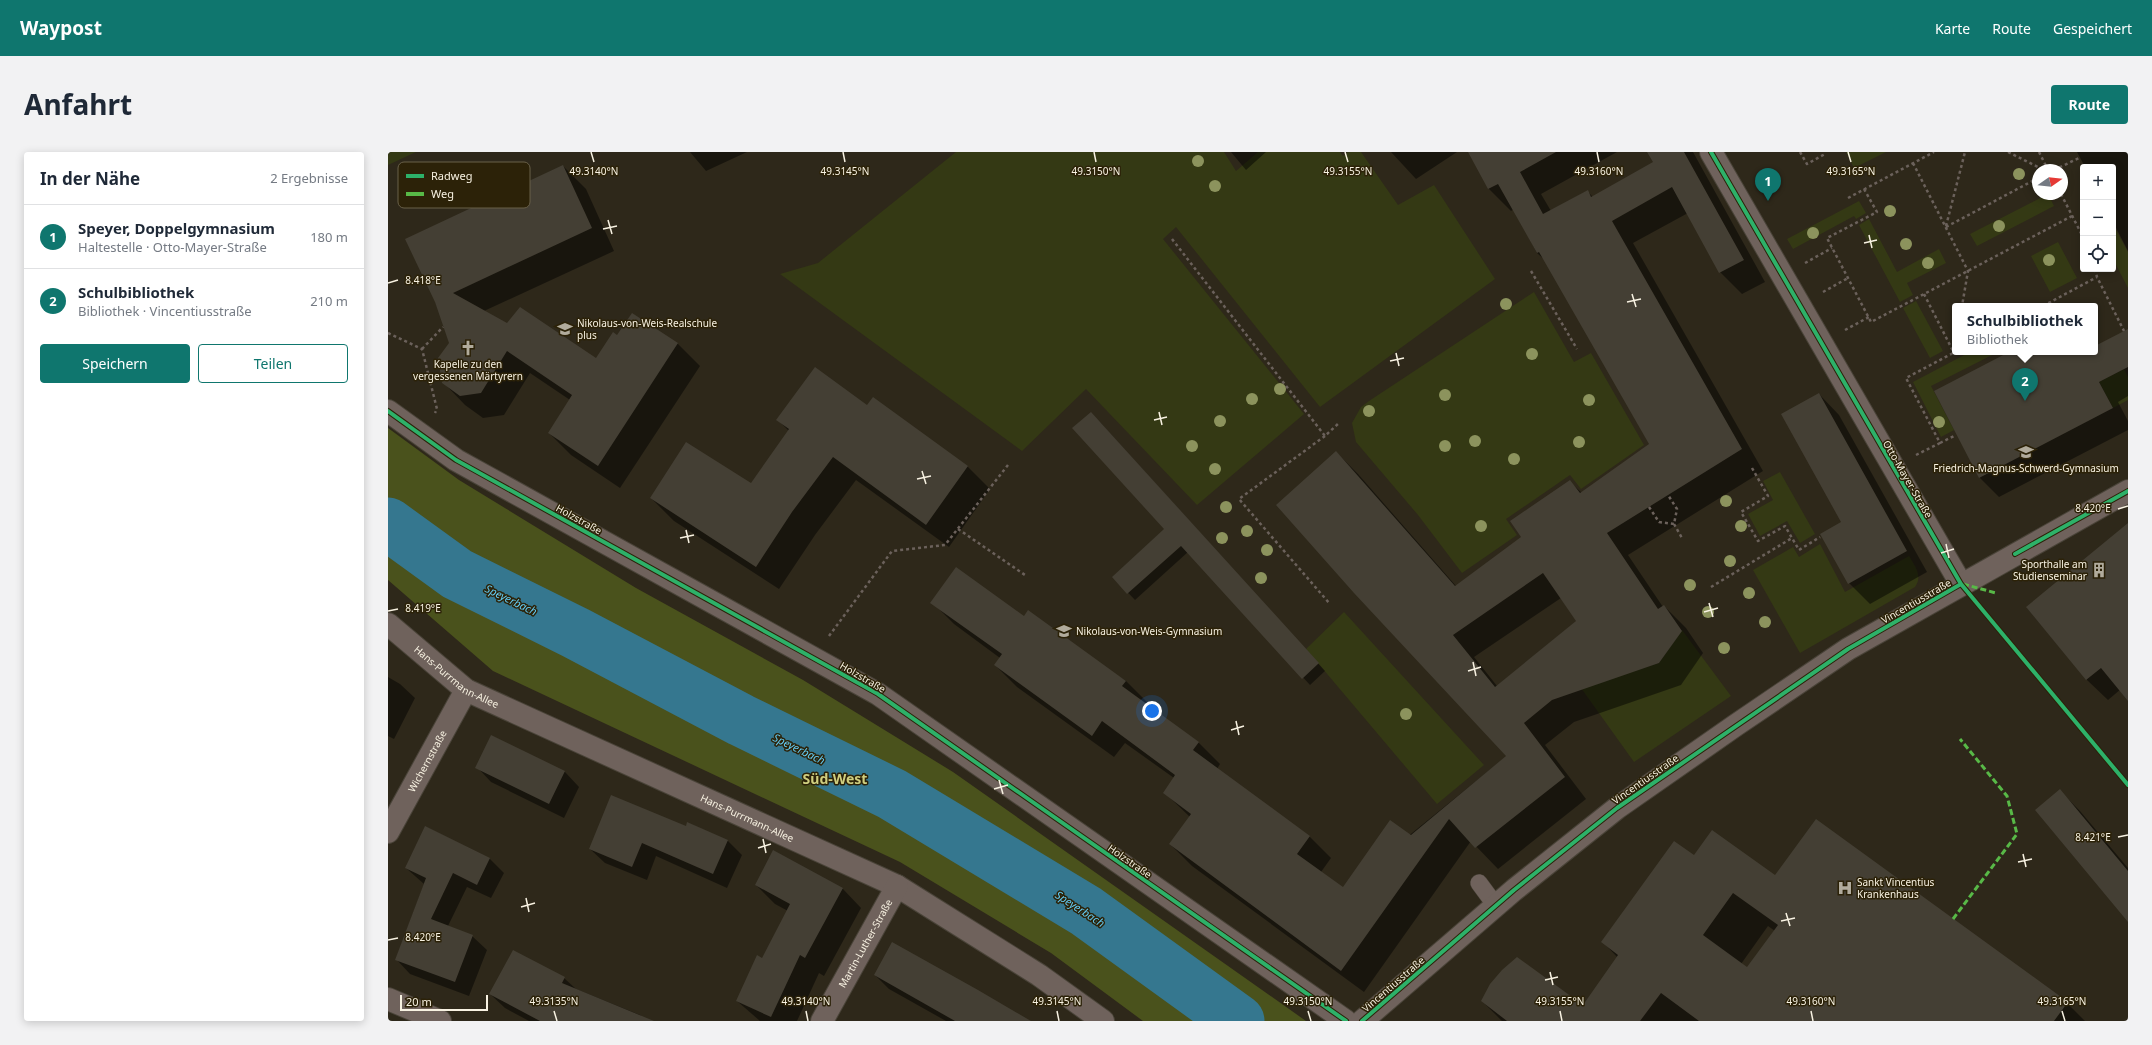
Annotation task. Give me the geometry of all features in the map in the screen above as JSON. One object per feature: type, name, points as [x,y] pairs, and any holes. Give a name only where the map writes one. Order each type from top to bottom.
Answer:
[{"type":"street","name":"Otto-Mayer-Straße","points":[[1711,152],[1893,469],[1961,584]]},
{"type":"street","name":"Holzstraße","points":[[388,411],[456,460],[878,694],[1346,1021]]},
{"type":"street","name":"Vincentiusstraße","points":[[1362,1021],[1496,906],[1617,808],[1736,725],[1848,649],[2128,491]]},
{"type":"street","name":"Hans-Purrmann-Allee","points":[[388,624],[466,690],[897,886],[1039,975],[1103,1021]]},
{"type":"street","name":"Wichernstraße","points":[[388,832],[466,690]]},
{"type":"street","name":"Martin-Luther-Straße","points":[[822,1021],[897,886]]},
{"type":"street","points":[[388,1000],[440,1021]]},
{"type":"lane","points":[[1479,883],[1496,906]]},
{"type":"path","points":[[1800,152],[1807,164],[1825,154]]},
{"type":"path","points":[[1848,198],[1934,152]]},
{"type":"path","points":[[1946,227],[1965,152]]},
{"type":"path","points":[[2008,152],[2032,164]]},
{"type":"path","points":[[2039,152],[2045,164]]},
{"type":"path","points":[[2066,164],[2079,158]]},
{"type":"path","points":[[1913,163],[1968,270],[1962,303]]},
{"type":"path","points":[[1946,227],[2032,181]]},
{"type":"path","points":[[1864,189],[1877,212],[1827,238],[1871,322],[2072,216]]},
{"type":"path","points":[[2064,200],[2082,236]]},
{"type":"path","points":[[1172,238],[1325,436]]},
{"type":"path","points":[[1531,271],[1577,349]]},
{"type":"path","points":[[2096,272],[2097,278],[2124,331]]},
{"type":"path","points":[[2049,303],[2097,278]]},
{"type":"path","points":[[1924,294],[1952,346]]},
{"type":"path","points":[[422,349],[443,327]]},
{"type":"path","points":[[388,333],[422,349]]},
{"type":"path","points":[[421,436],[437,409],[422,349]]},
{"type":"path","points":[[1940,443],[1906,378],[1952,354]]},
{"type":"path","points":[[1330,604],[1239,499],[1325,436],[1340,422]]},
{"type":"path","points":[[1893,469],[1956,434]]},
{"type":"path","points":[[835,629],[892,551],[945,545],[1008,465]]},
{"type":"path","points":[[1752,468],[1768,496],[1741,512],[1758,541],[1785,526],[1799,550],[1820,537]]},
{"type":"path","points":[[1668,495],[1677,510],[1674,524],[1682,538]]},
{"type":"path","points":[[1649,507],[1659,522],[1674,524]]},
{"type":"path","points":[[958,529],[1026,575]]},
{"type":"path","points":[[1711,587],[1792,538]]},
{"type":"path","points":[[1961,584],[2128,785]]},
{"type":"green space","points":[[388,152],[416,152],[388,165]]},
{"type":"green space","points":[[956,152],[1224,152],[1236,171],[1258,152],[1340,152],[1343,156],[1348,152],[1361,152],[1398,205],[1434,185],[1495,279],[1320,407],[1176,227],[1163,239],[1304,414],[1197,505],[1086,389],[1022,451],[780,274],[818,263]]},
{"type":"green space","points":[[1846,152],[1886,152],[1854,168]]},
{"type":"green space","points":[[2036,200],[2051,200],[2054,206],[1977,246],[1970,234]]},
{"type":"green space","points":[[1859,201],[1866,213],[1856,219],[1854,216],[1793,249],[1787,239]]},
{"type":"green space","points":[[1869,219],[1897,272],[1939,249],[1946,263],[1907,283],[1913,295],[1900,302],[1859,225]]},
{"type":"green space","points":[[2116,230],[2128,252],[2128,288],[2116,265]]},
{"type":"green space","points":[[2058,242],[2077,278],[2050,292],[2031,256]]},
{"type":"green space","points":[[1534,292],[1574,362],[1591,353],[1644,445],[1581,489],[1570,475],[1506,519],[1517,535],[1462,573],[1418,515],[1356,442],[1352,423],[1361,407],[1369,401]]},
{"type":"green space","points":[[1916,301],[1943,351],[1930,358],[1903,308]]},
{"type":"green space","points":[[1964,355],[1992,355],[1931,386],[1954,430],[1941,437],[1913,382]]},
{"type":"green space","points":[[2124,369],[2128,377],[2128,400],[2113,408],[2099,382]]},
{"type":"green space","points":[[388,428],[459,480],[636,588],[803,680],[953,772],[1306,1021],[1143,1021],[1051,953],[900,862],[493,671],[388,580]]},
{"type":"green space","points":[[1780,472],[1815,534],[1800,543],[1787,521],[1760,536],[1748,514],[1773,500],[1763,481]]},
{"type":"green space","points":[[1820,544],[1845,592],[1909,556],[1917,571],[1918,579],[1915,587],[1800,653],[1753,570],[1793,547],[1799,557]]},
{"type":"green space","points":[[1344,612],[1484,765],[1437,804],[1306,649]]},
{"type":"green space","points":[[1682,630],[1731,696],[1634,762],[1576,681],[1638,670],[1659,663]]},
{"type":"building","points":[[1468,152],[1556,152],[1520,172],[1543,214],[1588,190],[1591,197],[1653,162],[1647,152],[1684,152],[1744,260],[1719,273],[1672,187],[1612,221],[1742,449],[1607,533],[1658,609],[1664,605],[1682,631],[1659,663],[1552,700],[1524,723],[1565,777],[1475,848],[1449,819],[1341,971],[1169,844],[1191,814],[1163,793],[1175,775],[1102,721],[1092,736],[994,665],[1002,654],[930,603],[956,567],[1024,616],[1028,610],[1126,681],[1122,686],[1199,742],[1193,750],[1310,836],[1297,854],[1343,887],[1390,820],[1411,835],[1506,756],[1354,593],[1276,505],[1336,451],[1455,586],[1521,537],[1510,521],[1570,480],[1580,493],[1649,444],[1539,252],[1537,253],[1498,184],[1488,189]],"holes":[[[1543,573],[1576,621],[1495,687],[1453,635]]]},
{"type":"building","points":[[563,165],[592,228],[453,293],[507,323],[520,307],[596,358],[613,332],[617,335],[632,313],[678,343],[598,466],[548,433],[572,395],[507,351],[481,393],[460,396],[442,383],[438,358],[449,343],[435,302],[405,239],[471,208],[530,208],[530,180]]},
{"type":"building","points":[[2128,329],[2128,367],[2099,382],[2113,408],[1979,478],[1934,391],[2003,355],[2098,355],[2098,344]]},
{"type":"building","points":[[815,367],[867,405],[873,397],[968,466],[926,525],[833,457],[792,512],[756,567],[650,498],[686,442],[751,483],[789,429],[776,420]]},
{"type":"building","points":[[1819,393],[1907,551],[1848,584],[1820,534],[1841,522],[1781,414]]},
{"type":"building","points":[[1091,412],[1319,663],[1302,679],[1181,546],[1127,594],[1112,577],[1164,529],[1072,428]]},
{"type":"building","name":"Sporthalle am Studienseminar","points":[[2128,523],[2128,701],[2101,668],[2086,680],[2026,607]]},
{"type":"building","points":[[491,735],[565,771],[549,804],[475,768]]},
{"type":"building","points":[[2060,789],[2128,871],[2128,922],[2035,810]]},
{"type":"building","points":[[611,795],[686,826],[687,822],[728,840],[713,874],[642,843],[632,867],[589,849]]},
{"type":"building","points":[[1816,819],[2068,1002],[2054,1021],[1699,1021],[1661,993],[1640,1021],[1507,1021],[1481,1001],[1490,984],[1502,970],[1517,957],[1583,1005],[1618,955],[1601,942],[1674,841],[1694,855],[1712,830],[1775,875]],"holes":[[[1733,893],[1778,925],[1747,967],[1703,935]]]},
{"type":"building","points":[[425,826],[490,858],[477,885],[453,873],[431,919],[473,935],[455,982],[395,960],[426,878],[405,868]]},
{"type":"building","points":[[773,850],[843,888],[805,958],[800,955],[771,1017],[736,1001],[757,955],[762,958],[790,904],[755,885]]},
{"type":"building","points":[[892,942],[1031,1021],[955,1021],[874,975]]},
{"type":"building","points":[[513,950],[565,977],[562,983],[654,1021],[540,1021],[489,994]]},
{"type":"waterway","name":"Speyerbach","points":[[388,524],[457,574],[576,633],[741,720],[892,794],[1086,911],[1238,1021]]},
{"type":"marked path","points":[[1963,584],[1996,593]]},
{"type":"marked path","points":[[1953,919],[2017,834],[2007,796],[1960,739]]},
{"type":"cycle path","points":[[1711,152],[1961,584],[2128,785]]},
{"type":"cycle path","points":[[388,411],[456,460],[878,694],[1346,1021]]},
{"type":"cycle path","points":[[2015,554],[2128,491]]},
{"type":"cycle path","points":[[1362,1021],[1514,890],[1617,808],[1848,649],[1961,584]]},
{"type":"place","name":"Speyer, Doppelgymnasium","points":[[1768,201]]},
{"type":"place","name":"Nikolaus-von-Weis-Realschule plus","points":[[565,329]]},
{"type":"place","name":"Kapelle zu den vergessenen Märtyrern","points":[[468,348]]},
{"type":"place","name":"Schulbibliothek","points":[[2025,401]]},
{"type":"place","name":"Friedrich-Magnus-Schwerd-Gymnasium","points":[[2026,452]]},
{"type":"place","name":"Sporthalle am Studienseminar","points":[[2099,570]]},
{"type":"place","name":"Nikolaus-von-Weis-Gymnasium","points":[[1064,631]]},
{"type":"place","name":"Sankt Vincentius Krankenhaus","points":[[1845,888]]},
{"type":"district","name":"Süd-West","points":[[835,779]]}]
